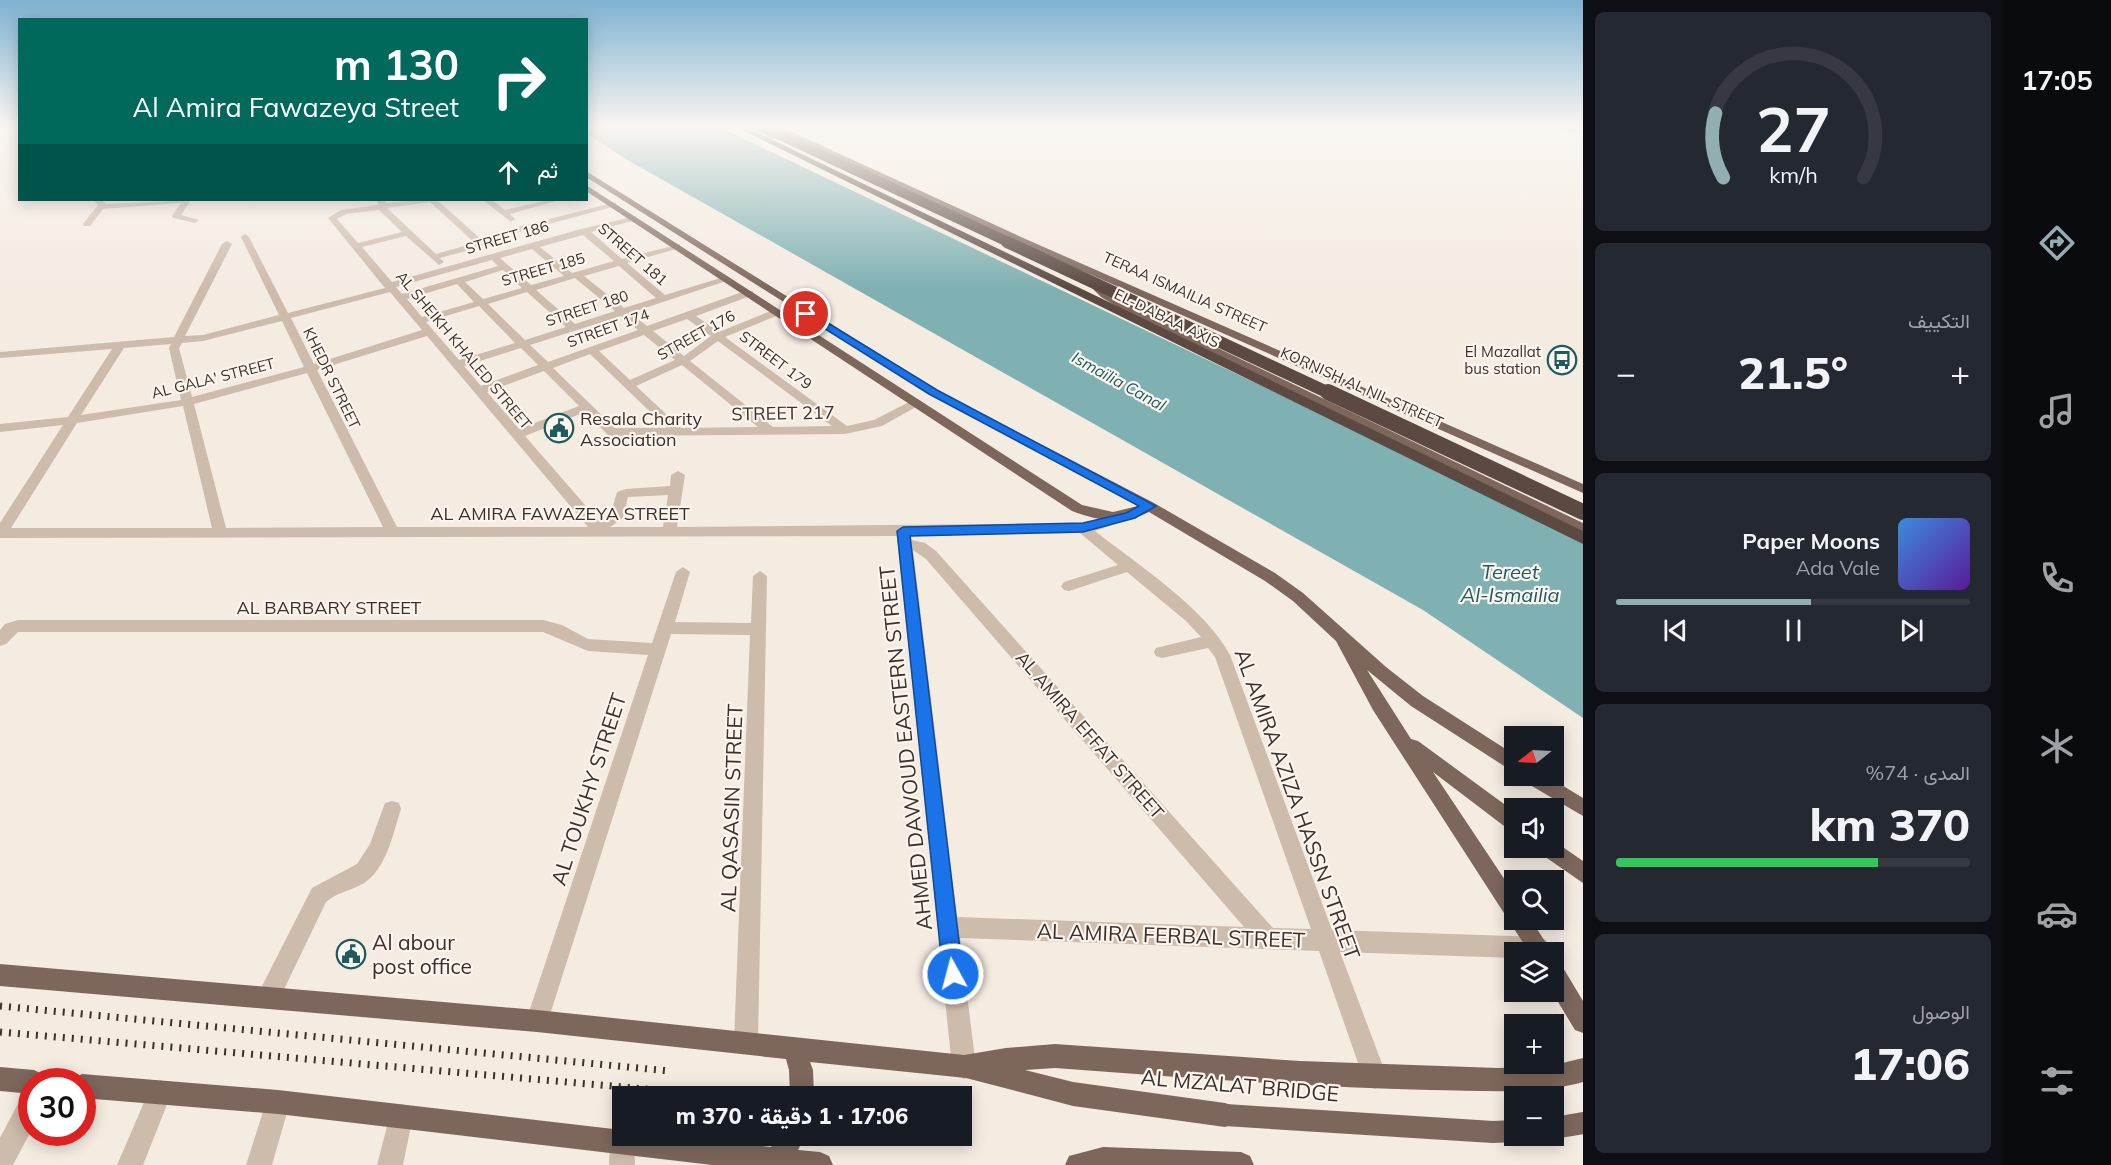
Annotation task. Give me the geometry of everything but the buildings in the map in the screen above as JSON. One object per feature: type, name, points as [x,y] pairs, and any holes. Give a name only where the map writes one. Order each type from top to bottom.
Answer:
[{"type":"highway","name":"EL-DABAA AXIS","points":[[850,180],[1583,538]]},
{"type":"highway","name":"EL-DABAA AXIS","points":[[876,180],[1583,513]]},
{"type":"main road","points":[[598,180],[923,386],[1149,506],[1270,577],[1298,597],[1380,672],[1417,701],[1504,758]]},
{"type":"main road","name":"TERAA ISMAILIA STREET","points":[[868,180],[1094,285]]},
{"type":"main road","name":"TERAA ISMAILIA STREET","points":[[891,180],[1029,244],[1583,489]]},
{"type":"main road","points":[[588,190],[613,204],[1077,508],[1090,514],[1118,518],[1130,516],[1149,506]]},
{"type":"main road","points":[[1094,285],[1120,305],[1583,530]]},
{"type":"main road","name":"KORNISH AL NIL STREET","points":[[1094,285],[1336,390],[1583,504]]},
{"type":"main road","points":[[1336,630],[1379,705],[1504,896]]},
{"type":"main road","points":[[1402,738],[1504,815]]},
{"type":"main road","points":[[1548,786],[1583,808]]},
{"type":"main road","points":[[1562,858],[1583,873]]},
{"type":"main road","points":[[0,975],[537,1021],[964,1067],[1006,1060],[1055,1056],[1375,1077],[1531,1079],[1564,1077],[1583,1070]]},
{"type":"main road","points":[[1564,991],[1583,1022]]},
{"type":"main road","points":[[794,1049],[801,1070],[802,1086]]},
{"type":"main road","name":"AL MZALAT BRIDGE","points":[[964,1067],[1073,1094],[1225,1115],[1504,1131]]},
{"type":"main road","points":[[0,1078],[18,1080]]},
{"type":"main road","points":[[96,1087],[278,1102],[401,1116],[622,1154],[777,1160],[820,1165]]},
{"type":"main road","points":[[1564,1126],[1583,1123]]},
{"type":"main road","points":[[777,1160],[786,1146]]},
{"type":"main road","points":[[1078,1165],[1103,1160],[1234,1165]]},
{"type":"street","points":[[87,224],[100,203],[157,201]]},
{"type":"street","points":[[185,201],[176,216],[195,220]]},
{"type":"street","points":[[342,201],[356,210],[382,202],[405,201]]},
{"type":"street","points":[[434,201],[481,244]]},
{"type":"street","points":[[488,201],[523,228]]},
{"type":"street","points":[[503,213],[552,201]]},
{"type":"street","points":[[382,202],[387,212],[448,270]]},
{"type":"street","points":[[434,257],[481,244],[495,236],[613,204]]},
{"type":"street","name":"AL SHEIKH KHALED STREET","points":[[356,210],[333,216],[333,220],[598,530]]},
{"type":"street","name":"STREET 186","points":[[393,291],[448,270],[633,218]]},
{"type":"street","name":"STREET 181","points":[[584,231],[663,299]]},
{"type":"street","points":[[355,246],[408,233]]},
{"type":"street","name":"KHEDR STREET","points":[[245,237],[392,531]]},
{"type":"street","points":[[220,532],[175,354],[176,341],[227,244]]},
{"type":"street","points":[[534,246],[623,311],[770,431]]},
{"type":"street","name":"STREET 185","points":[[418,321],[677,246]]},
{"type":"street","points":[[493,257],[573,328]]},
{"type":"street","points":[[0,355],[176,341],[217,335],[393,291],[458,280],[504,267]]},
{"type":"street","name":"STREET 180","points":[[456,365],[727,279]]},
{"type":"street","points":[[458,280],[586,408],[516,435]]},
{"type":"street","name":"STREET 174","points":[[478,391],[749,293]]},
{"type":"street","name":"STREET 176","points":[[629,385],[704,349],[718,336],[777,312]]},
{"type":"street","name":"STREET 179","points":[[689,315],[845,430]]},
{"type":"street","name":"AL GALA' STREET","points":[[0,428],[74,420],[186,402],[309,369],[428,332]]},
{"type":"street","points":[[0,533],[120,345]]},
{"type":"street","points":[[592,350],[678,432]]},
{"type":"street","name":"STREET 217","points":[[586,408],[609,430],[621,433],[845,430],[878,423],[917,403]]},
{"type":"street","points":[[669,531],[678,475]]},
{"type":"street","points":[[598,530],[616,518],[622,495],[626,492],[675,490]]},
{"type":"street","name":"AL AMIRA FAWAZEYA STREET","points":[[0,533],[598,530],[904,538],[1083,528],[1118,518]]},
{"type":"street","name":"AL AMIRA AZIZA HASSN STREET","points":[[1083,528],[1192,617],[1222,655],[1375,1077]]},
{"type":"street","name":"AHMED DAWOUD EASTERN STREET","points":[[904,538],[964,1067]]},
{"type":"street","name":"AL AMIRA EFFAT STREET","points":[[904,538],[931,555],[1268,938]]},
{"type":"street","points":[[1069,586],[1130,566]]},
{"type":"street","name":"AL TOUKHY STREET","points":[[537,1021],[683,572]]},
{"type":"street","name":"AL QASASIN STREET","points":[[746,1042],[760,576]]},
{"type":"street","name":"AL BARBARY STREET","points":[[0,640],[11,628],[18,626],[543,626],[556,628],[580,643],[588,645],[658,649]]},
{"type":"street","points":[[665,628],[759,629]]},
{"type":"street","points":[[1162,652],[1212,641]]},
{"type":"street","points":[[268,998],[319,894],[332,884],[356,877],[370,864],[392,809]]},
{"type":"street","name":"AL AMIRA FERBAL STREET","points":[[947,927],[1504,948]]},
{"type":"street","points":[[130,1165],[160,1092]]},
{"type":"street","points":[[259,1165],[278,1102]]},
{"type":"street","points":[[390,1165],[401,1116]]},
{"type":"street","points":[[0,1163],[18,1129]]},
{"type":"water","name":"Tereet Al-Ismailia","points":[[664,180],[831,180],[1583,539],[1583,718],[1423,610]]},
{"type":"railway","points":[[0,1006],[669,1071]]},
{"type":"railway","points":[[0,1032],[612,1086]]},
{"type":"place","name":"El Mazallat bus station","points":[[1562,360]]},
{"type":"place","name":"Resala Charity Association","points":[[559,428]]},
{"type":"place","name":"Al abour post office","points":[[351,954]]},
{"type":"route","points":[[806,314],[933,392],[1149,506],[1130,516],[1083,528],[903,531],[953,974]]},
{"type":"water label","name":"Ismaïlia Canal","points":[[1119,381]]}]
